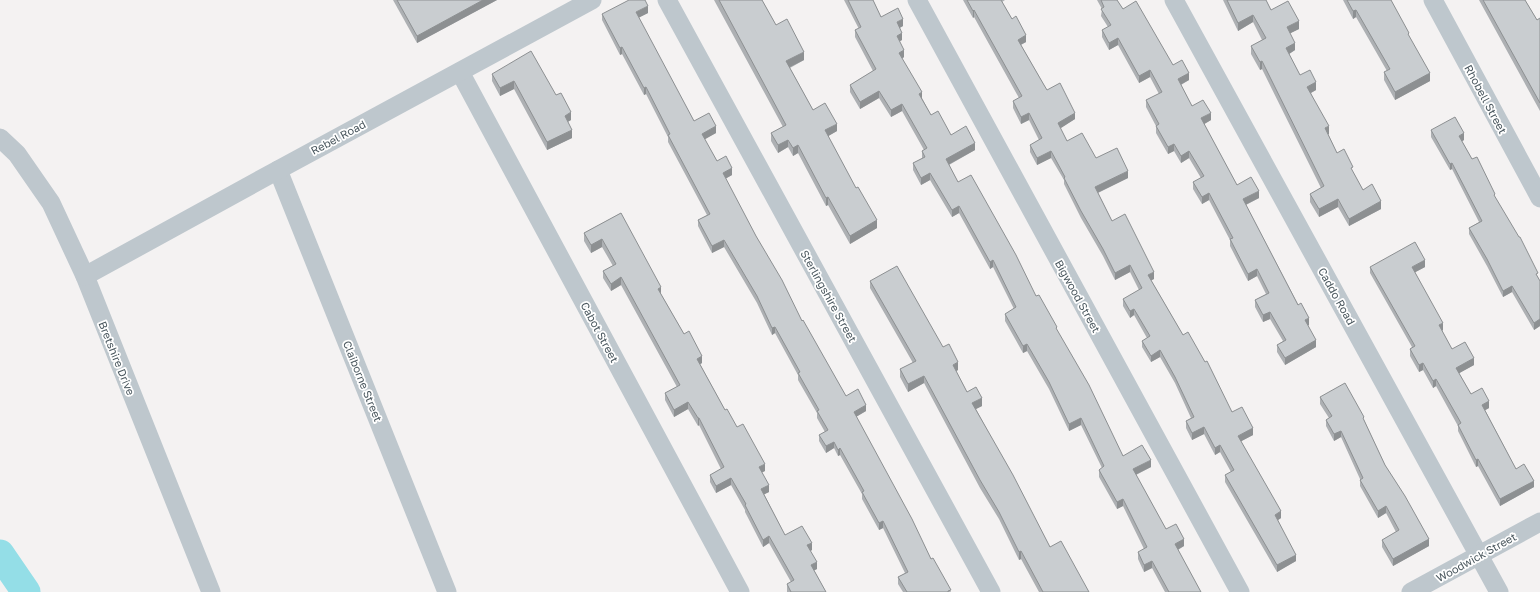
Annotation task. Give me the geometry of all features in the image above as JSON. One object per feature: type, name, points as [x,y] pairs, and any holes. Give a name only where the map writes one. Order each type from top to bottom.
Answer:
[{"type":"street","name":"Rebel Road","points":[[85,276],[592,0]]},
{"type":"street","name":"Sterlingshire Street","points":[[667,0],[991,592]]},
{"type":"street","name":"Bigwood Street","points":[[917,0],[1240,592]]},
{"type":"street","name":"Caddo Road","points":[[1174,0],[1500,592]]},
{"type":"street","name":"Rhobell Street","points":[[1433,0],[1540,198]]},
{"type":"street","name":"Cabot Street","points":[[460,72],[740,592]]},
{"type":"street","name":"Bretshire Drive","points":[[0,138],[17,154],[51,203],[85,276],[211,592]]},
{"type":"street","name":"Claiborne Street","points":[[278,170],[447,592]]},
{"type":"street","name":"Woodwick Street","points":[[1411,592],[1540,522]]},
{"type":"building","points":[[397,0],[483,0],[417,36]]},
{"type":"building","points":[[629,0],[645,0],[648,6],[636,12],[694,121],[709,113],[716,126],[702,134],[717,161],[726,156],[732,168],[723,173],[756,236],[782,280],[802,321],[803,320],[846,396],[858,389],[866,405],[854,412],[912,519],[931,559],[933,558],[951,590],[948,592],[907,592],[898,577],[908,572],[883,521],[879,523],[862,492],[864,491],[840,448],[838,450],[834,442],[826,446],[819,435],[828,430],[817,411],[819,410],[798,373],[800,372],[775,327],[772,328],[757,296],[724,240],[712,246],[698,220],[710,214],[668,135],[670,134],[646,87],[644,88],[602,14]]},
{"type":"building","points":[[719,0],[762,0],[776,25],[787,19],[804,52],[786,61],[813,110],[825,103],[837,124],[825,130],[856,188],[858,187],[877,220],[850,236],[828,197],[826,198],[798,145],[793,148],[788,140],[778,145],[771,133],[786,125]]},
{"type":"building","points":[[848,0],[873,0],[881,17],[898,8],[903,19],[897,22],[902,33],[897,36],[904,50],[899,53],[922,92],[919,94],[931,115],[938,111],[951,135],[966,126],[975,143],[946,159],[958,182],[971,175],[1016,255],[1036,296],[1039,295],[1089,385],[1123,456],[1142,445],[1151,460],[1133,469],[1166,529],[1176,524],[1184,539],[1175,544],[1201,592],[1169,592],[1152,561],[1144,565],[1138,552],[1147,547],[1123,499],[1117,502],[1099,470],[1104,466],[1081,418],[1069,424],[1049,382],[1027,344],[1023,346],[1005,314],[1016,307],[993,260],[990,262],[959,206],[952,210],[930,173],[921,178],[913,163],[925,157],[922,151],[927,148],[902,104],[891,110],[879,91],[860,102],[850,85],[876,69],[855,30],[861,27]]},
{"type":"building","points":[[967,0],[1001,0],[1012,19],[1016,16],[1026,35],[1018,40],[1047,90],[1060,83],[1075,113],[1058,123],[1067,141],[1082,133],[1096,158],[1117,148],[1128,171],[1095,187],[1112,221],[1125,214],[1154,272],[1148,275],[1183,335],[1188,332],[1205,362],[1207,361],[1232,412],[1242,407],[1253,428],[1238,436],[1281,511],[1275,515],[1296,555],[1277,565],[1225,475],[1234,470],[1220,445],[1215,448],[1204,427],[1192,433],[1186,421],[1194,417],[1175,377],[1160,350],[1151,356],[1142,341],[1150,336],[1134,309],[1130,311],[1123,299],[1142,288],[1130,265],[1115,273],[1081,211],[1051,151],[1037,158],[1030,145],[1042,138],[1029,113],[1021,117],[1013,101],[1022,96]]},
{"type":"building","points":[[1101,0],[1117,0],[1123,9],[1136,1],[1173,65],[1182,60],[1189,73],[1178,79],[1192,106],[1203,100],[1211,113],[1201,118],[1237,185],[1251,177],[1259,191],[1243,199],[1298,305],[1301,303],[1309,318],[1305,320],[1316,340],[1285,358],[1277,345],[1286,340],[1270,312],[1263,315],[1255,300],[1269,293],[1257,269],[1248,274],[1230,239],[1233,238],[1209,193],[1202,197],[1193,182],[1204,176],[1189,151],[1181,156],[1174,144],[1168,147],[1156,126],[1159,124],[1146,100],[1162,92],[1150,70],[1139,76],[1118,38],[1109,43],[1102,30],[1111,25],[1101,9],[1104,7]]},
{"type":"building","points":[[1227,0],[1266,0],[1271,10],[1288,1],[1299,21],[1287,27],[1295,43],[1286,48],[1300,75],[1310,70],[1316,82],[1307,87],[1329,126],[1325,128],[1337,153],[1344,149],[1353,167],[1351,168],[1363,190],[1372,184],[1381,201],[1349,219],[1338,199],[1319,209],[1310,194],[1324,186],[1262,61],[1260,62],[1251,46],[1266,38],[1253,15],[1238,23]]},
{"type":"building","points":[[1347,0],[1391,0],[1430,73],[1395,92],[1384,72],[1390,69],[1356,10],[1353,11]]},
{"type":"building","points":[[1483,0],[1525,0],[1537,20],[1540,18],[1540,103]]},
{"type":"building","points":[[531,51],[556,95],[561,93],[571,112],[565,116],[572,130],[547,142],[514,81],[500,88],[492,74]]},
{"type":"building","points":[[1455,117],[1464,133],[1459,136],[1472,159],[1477,157],[1495,194],[1494,195],[1520,237],[1538,273],[1536,274],[1540,281],[1540,319],[1534,323],[1512,286],[1503,291],[1469,228],[1482,221],[1452,163],[1450,164],[1431,130]]},
{"type":"building","points":[[621,213],[661,287],[658,289],[684,334],[689,331],[702,356],[697,359],[725,410],[727,409],[737,427],[743,424],[765,464],[759,467],[769,485],[761,489],[785,535],[802,526],[812,543],[807,545],[817,562],[811,565],[826,592],[791,592],[787,584],[794,580],[769,536],[763,540],[745,505],[746,504],[731,478],[716,486],[710,475],[724,467],[699,418],[688,402],[674,410],[665,393],[680,385],[621,277],[611,284],[603,271],[616,264],[602,239],[591,245],[584,233]]},
{"type":"building","points":[[1415,242],[1425,260],[1412,267],[1443,323],[1439,325],[1452,349],[1465,342],[1474,358],[1456,368],[1471,394],[1482,388],[1489,401],[1482,405],[1516,469],[1524,464],[1534,481],[1500,499],[1478,459],[1476,460],[1458,425],[1461,423],[1436,379],[1433,381],[1423,363],[1419,365],[1410,349],[1415,346],[1370,267]]},
{"type":"building","points":[[897,266],[943,347],[949,344],[958,362],[953,365],[967,392],[976,387],[982,398],[972,403],[1013,475],[1050,547],[1061,541],[1089,592],[1043,592],[1021,551],[1019,552],[999,512],[924,376],[908,384],[900,369],[916,361],[870,281]]},
{"type":"building","points":[[1345,383],[1364,417],[1363,418],[1385,465],[1405,496],[1429,539],[1393,559],[1382,540],[1399,530],[1386,506],[1378,511],[1360,480],[1363,478],[1341,431],[1334,434],[1326,420],[1332,416],[1320,397]]},
{"type":"waterway","points":[[0,554],[26,592]]}]
